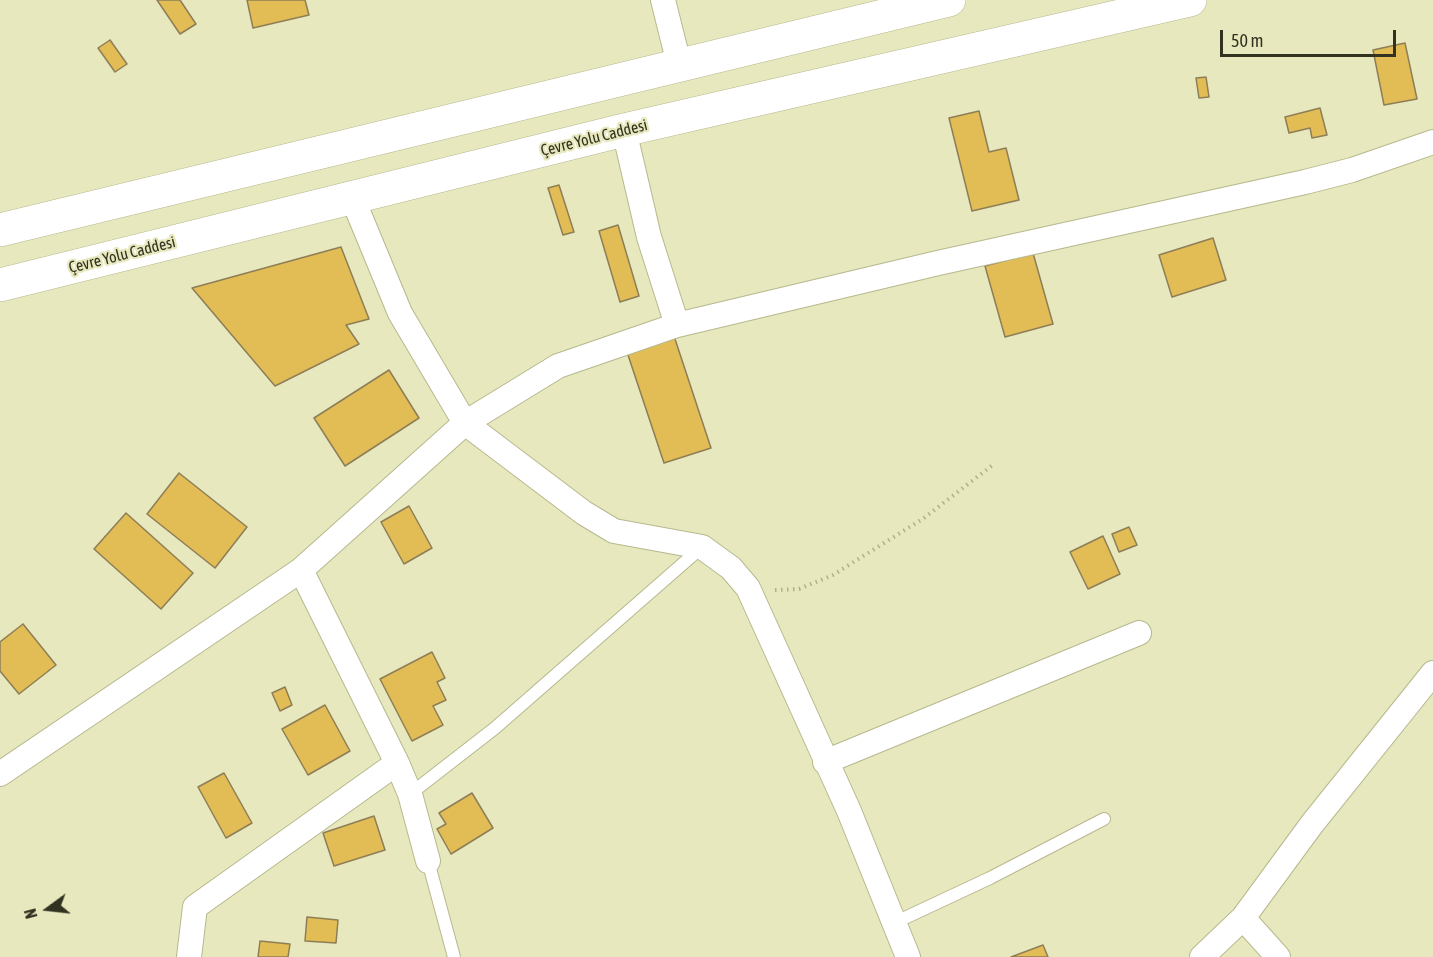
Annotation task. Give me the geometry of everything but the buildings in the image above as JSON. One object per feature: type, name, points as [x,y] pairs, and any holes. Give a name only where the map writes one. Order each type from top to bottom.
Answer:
[{"type":"highway","points":[[0,230],[949,0]]},
{"type":"highway","name":"Çevre Yolu Caddesi","points":[[0,285],[624,130],[1190,0]]},
{"type":"street","points":[[663,0],[679,64]]},
{"type":"street","points":[[624,130],[649,237],[677,325]]},
{"type":"street","points":[[0,774],[301,570],[465,423],[558,366],[677,325],[938,263],[1305,182],[1352,170],[1433,142]]},
{"type":"street","points":[[352,197],[400,313],[465,423],[584,513],[614,531],[702,547],[731,568],[748,588],[849,812],[908,957]]},
{"type":"street","points":[[301,570],[397,763],[410,794],[428,861]]},
{"type":"street","points":[[825,762],[1139,633]]},
{"type":"street","points":[[1202,957],[1243,918],[1312,824],[1433,673]]},
{"type":"street","points":[[189,957],[195,907],[397,763]]},
{"type":"street","points":[[1243,918],[1278,957]]},
{"type":"lane","points":[[410,794],[495,728],[702,547]]},
{"type":"lane","points":[[894,923],[990,878],[1104,819]]},
{"type":"lane","points":[[428,861],[454,957]]},
{"type":"path","points":[[748,588],[799,589],[833,575],[924,518],[994,464]]}]
